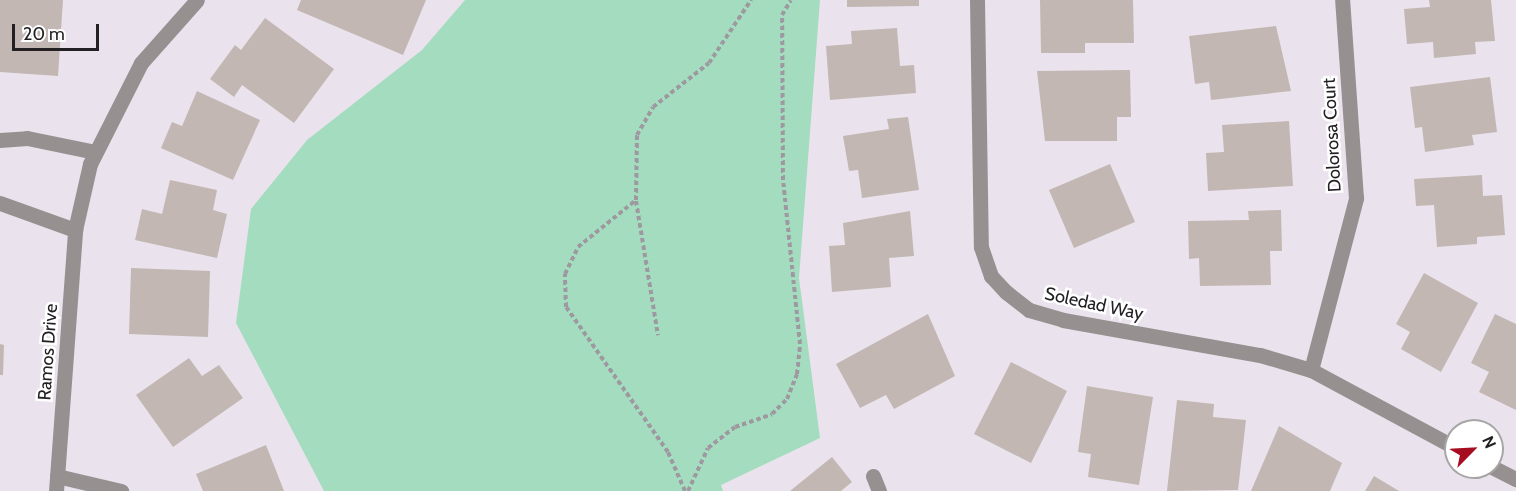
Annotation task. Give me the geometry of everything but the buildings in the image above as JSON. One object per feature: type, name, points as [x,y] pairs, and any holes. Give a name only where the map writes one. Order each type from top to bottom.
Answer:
[{"type":"street","name":"Ramos Drive","points":[[121,491],[57,484],[75,230],[95,152],[141,63],[197,0]]},
{"type":"street","name":"Soledad Way","points":[[978,0],[979,216],[981,248],[991,276],[1029,310],[1063,320],[1260,355],[1311,370],[1444,442]]},
{"type":"street","name":"Dolorosa Court","points":[[1311,370],[1356,198],[1342,0]]},
{"type":"street","points":[[0,140],[27,138],[95,152]]},
{"type":"street","points":[[0,203],[75,230]]},
{"type":"path","points":[[658,335],[636,200],[637,135],[653,107],[709,63],[751,0]]},
{"type":"path","points":[[686,491],[708,448],[735,427],[772,414],[787,399],[797,374],[800,344],[792,308],[783,180],[782,15],[791,0]]},
{"type":"path","points":[[636,200],[578,247],[565,274],[566,307],[668,452],[686,491]]},
{"type":"green space","points":[[465,0],[820,0],[799,278],[820,438],[721,485],[723,491],[324,491],[236,323],[251,209],[307,140],[422,50]]}]
